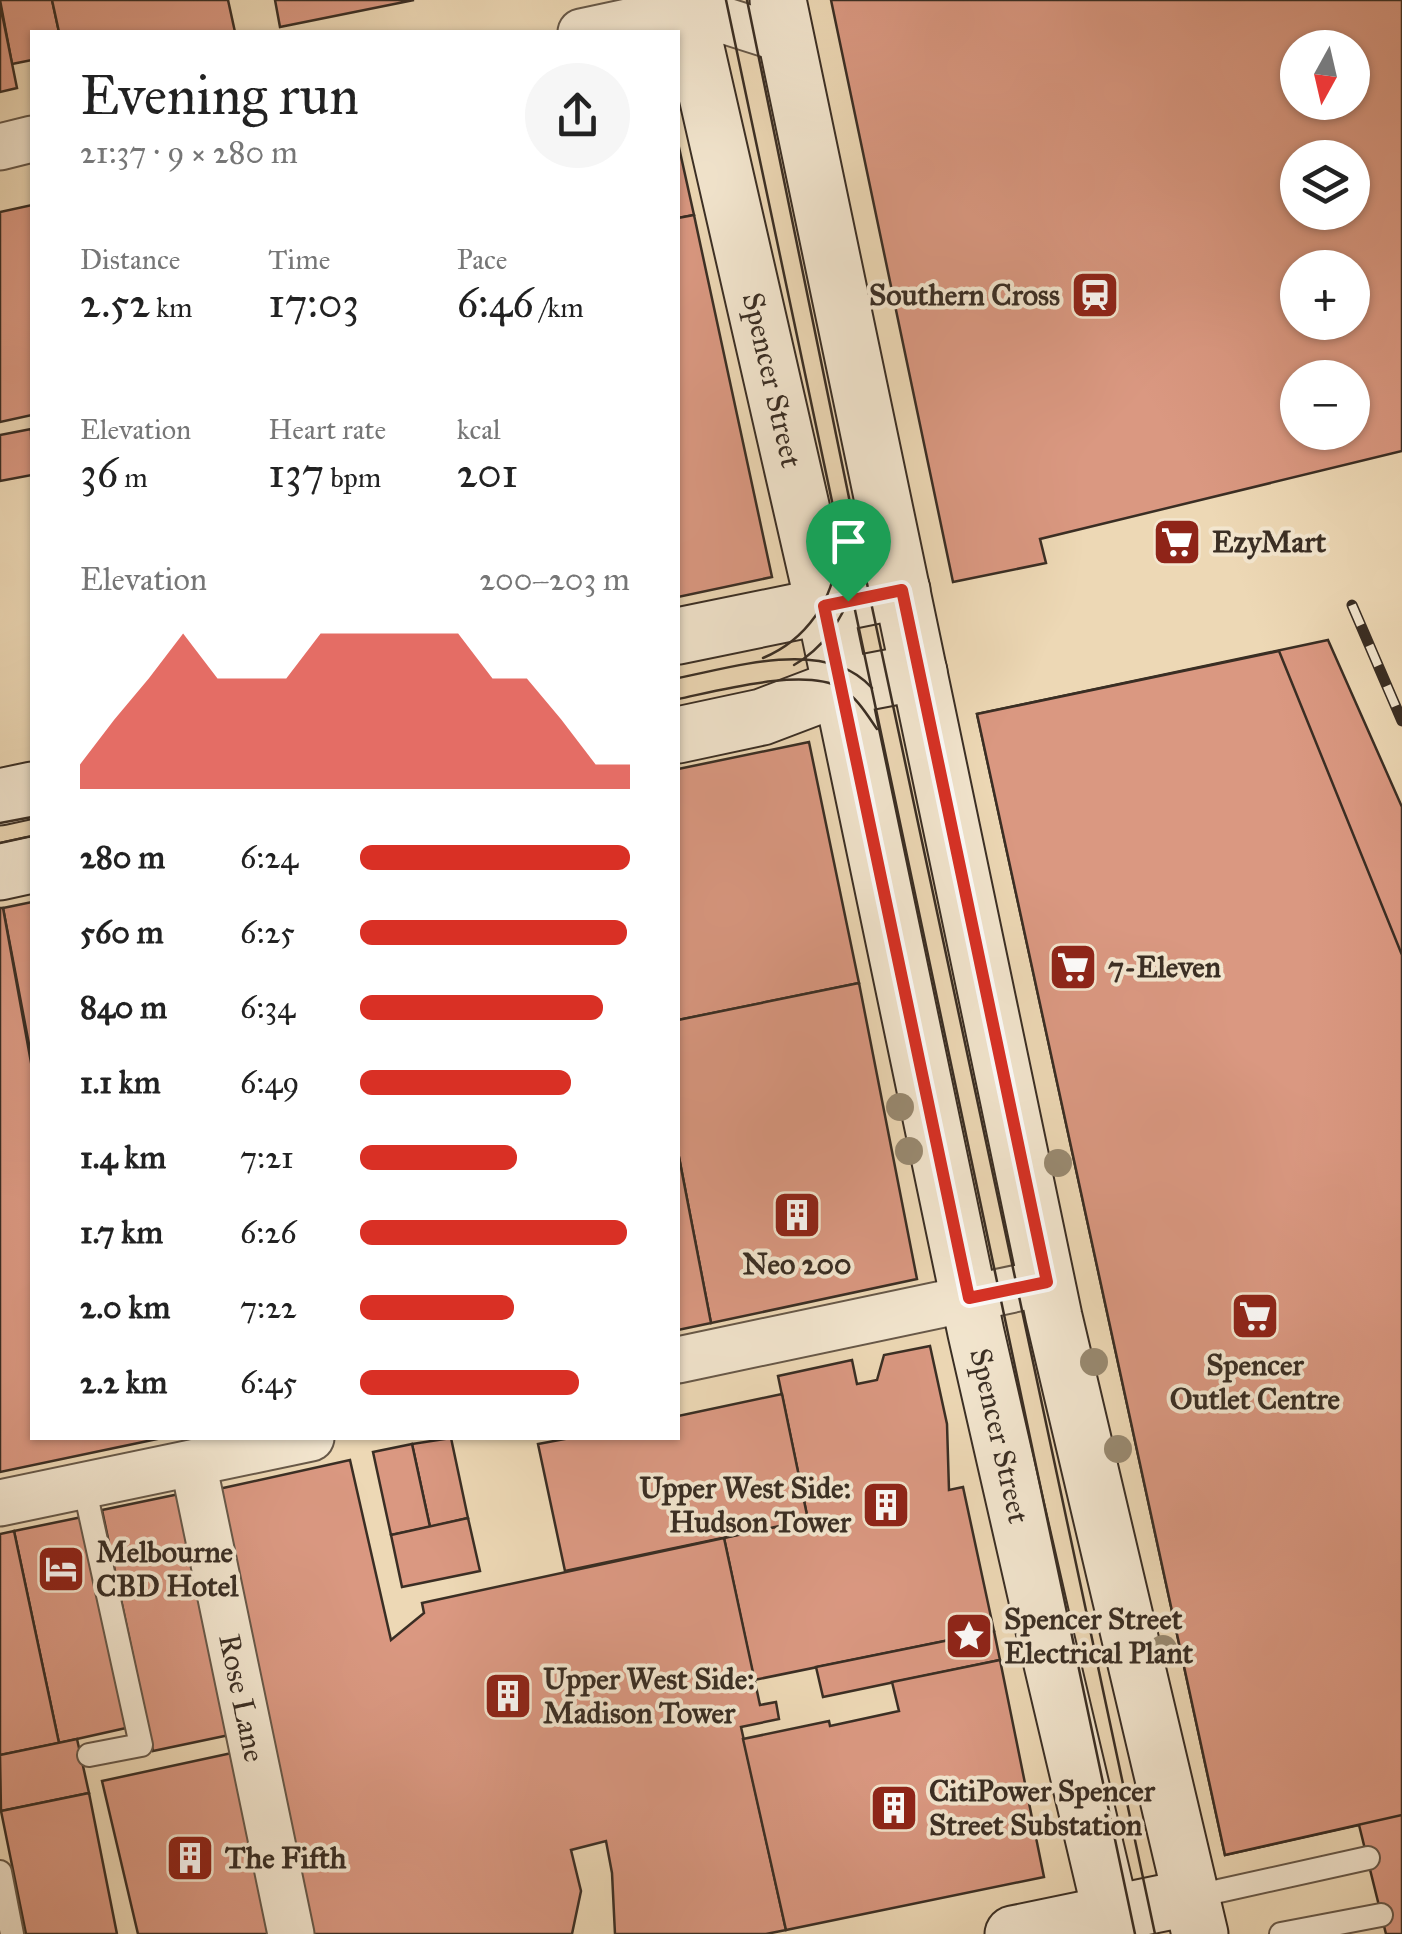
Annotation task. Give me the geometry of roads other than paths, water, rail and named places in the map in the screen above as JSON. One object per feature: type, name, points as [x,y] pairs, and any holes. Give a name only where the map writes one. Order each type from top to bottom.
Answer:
[{"type":"main road","name":"Spencer Street","points":[[687,5],[824,606],[969,1298],[1114,1924]]},
{"type":"main road","points":[[782,20],[1047,1282],[1196,1915],[1013,1934]]},
{"type":"main road","points":[[680,636],[902,590]]},
{"type":"main road","points":[[680,735],[762,717],[841,688],[919,672]]},
{"type":"main road","points":[[0,797],[30,790]]},
{"type":"main road","points":[[0,872],[30,866]]},
{"type":"street","points":[[589,30],[687,5],[782,20]]},
{"type":"street","points":[[0,147],[30,140]]},
{"type":"street","points":[[680,1360],[1047,1282]]},
{"type":"street","points":[[0,1503],[84,1486],[186,1456],[297,1440]]},
{"type":"street","name":"Rose Lane","points":[[186,1456],[291,1934]]},
{"type":"lane","points":[[84,1486],[140,1745],[89,1755]]},
{"type":"lane","points":[[1196,1915],[1368,1858]]},
{"type":"lane","points":[[0,1872],[12,1934]]},
{"type":"lane","points":[[1280,1934],[1381,1914]]},
{"type":"tram line","points":[[726,0],[1135,1934]]},
{"type":"tram line","points":[[747,0],[856,532],[1155,1934]]},
{"type":"tram line","points":[[763,658],[792,641],[815,616],[830,587],[837,554]]},
{"type":"tram line","points":[[794,665],[830,633],[851,591]]},
{"type":"tram line","points":[[680,678],[753,663],[806,660],[831,663],[853,672],[872,688]]},
{"type":"tram line","points":[[680,699],[784,680],[825,682],[852,696],[877,729]]},
{"type":"tram line","points":[[0,823],[30,817]]},
{"type":"tram line","points":[[0,843],[30,836]]},
{"type":"railway","points":[[1352,605],[1402,721]]},
{"type":"place","name":"Southern Cross","points":[[1095,295]]},
{"type":"place","name":"EzyMart","points":[[1177,542]]},
{"type":"place","name":"7-Eleven","points":[[1073,967]]},
{"type":"place","name":"Neo 200","points":[[797,1215]]},
{"type":"place","name":"Spencer Outlet Centre","points":[[1255,1316]]},
{"type":"place","name":"Upper West Side: Hudson Tower","points":[[886,1505]]},
{"type":"place","name":"Melbourne CBD Hotel","points":[[61,1569]]},
{"type":"place","name":"Spencer Street Electrical Plant","points":[[969,1636]]},
{"type":"place","name":"Upper West Side: Madison Tower","points":[[508,1696]]},
{"type":"place","name":"CitiPower Spencer Street Substation","points":[[894,1808]]},
{"type":"place","name":"The Fifth","points":[[190,1858]]}]
